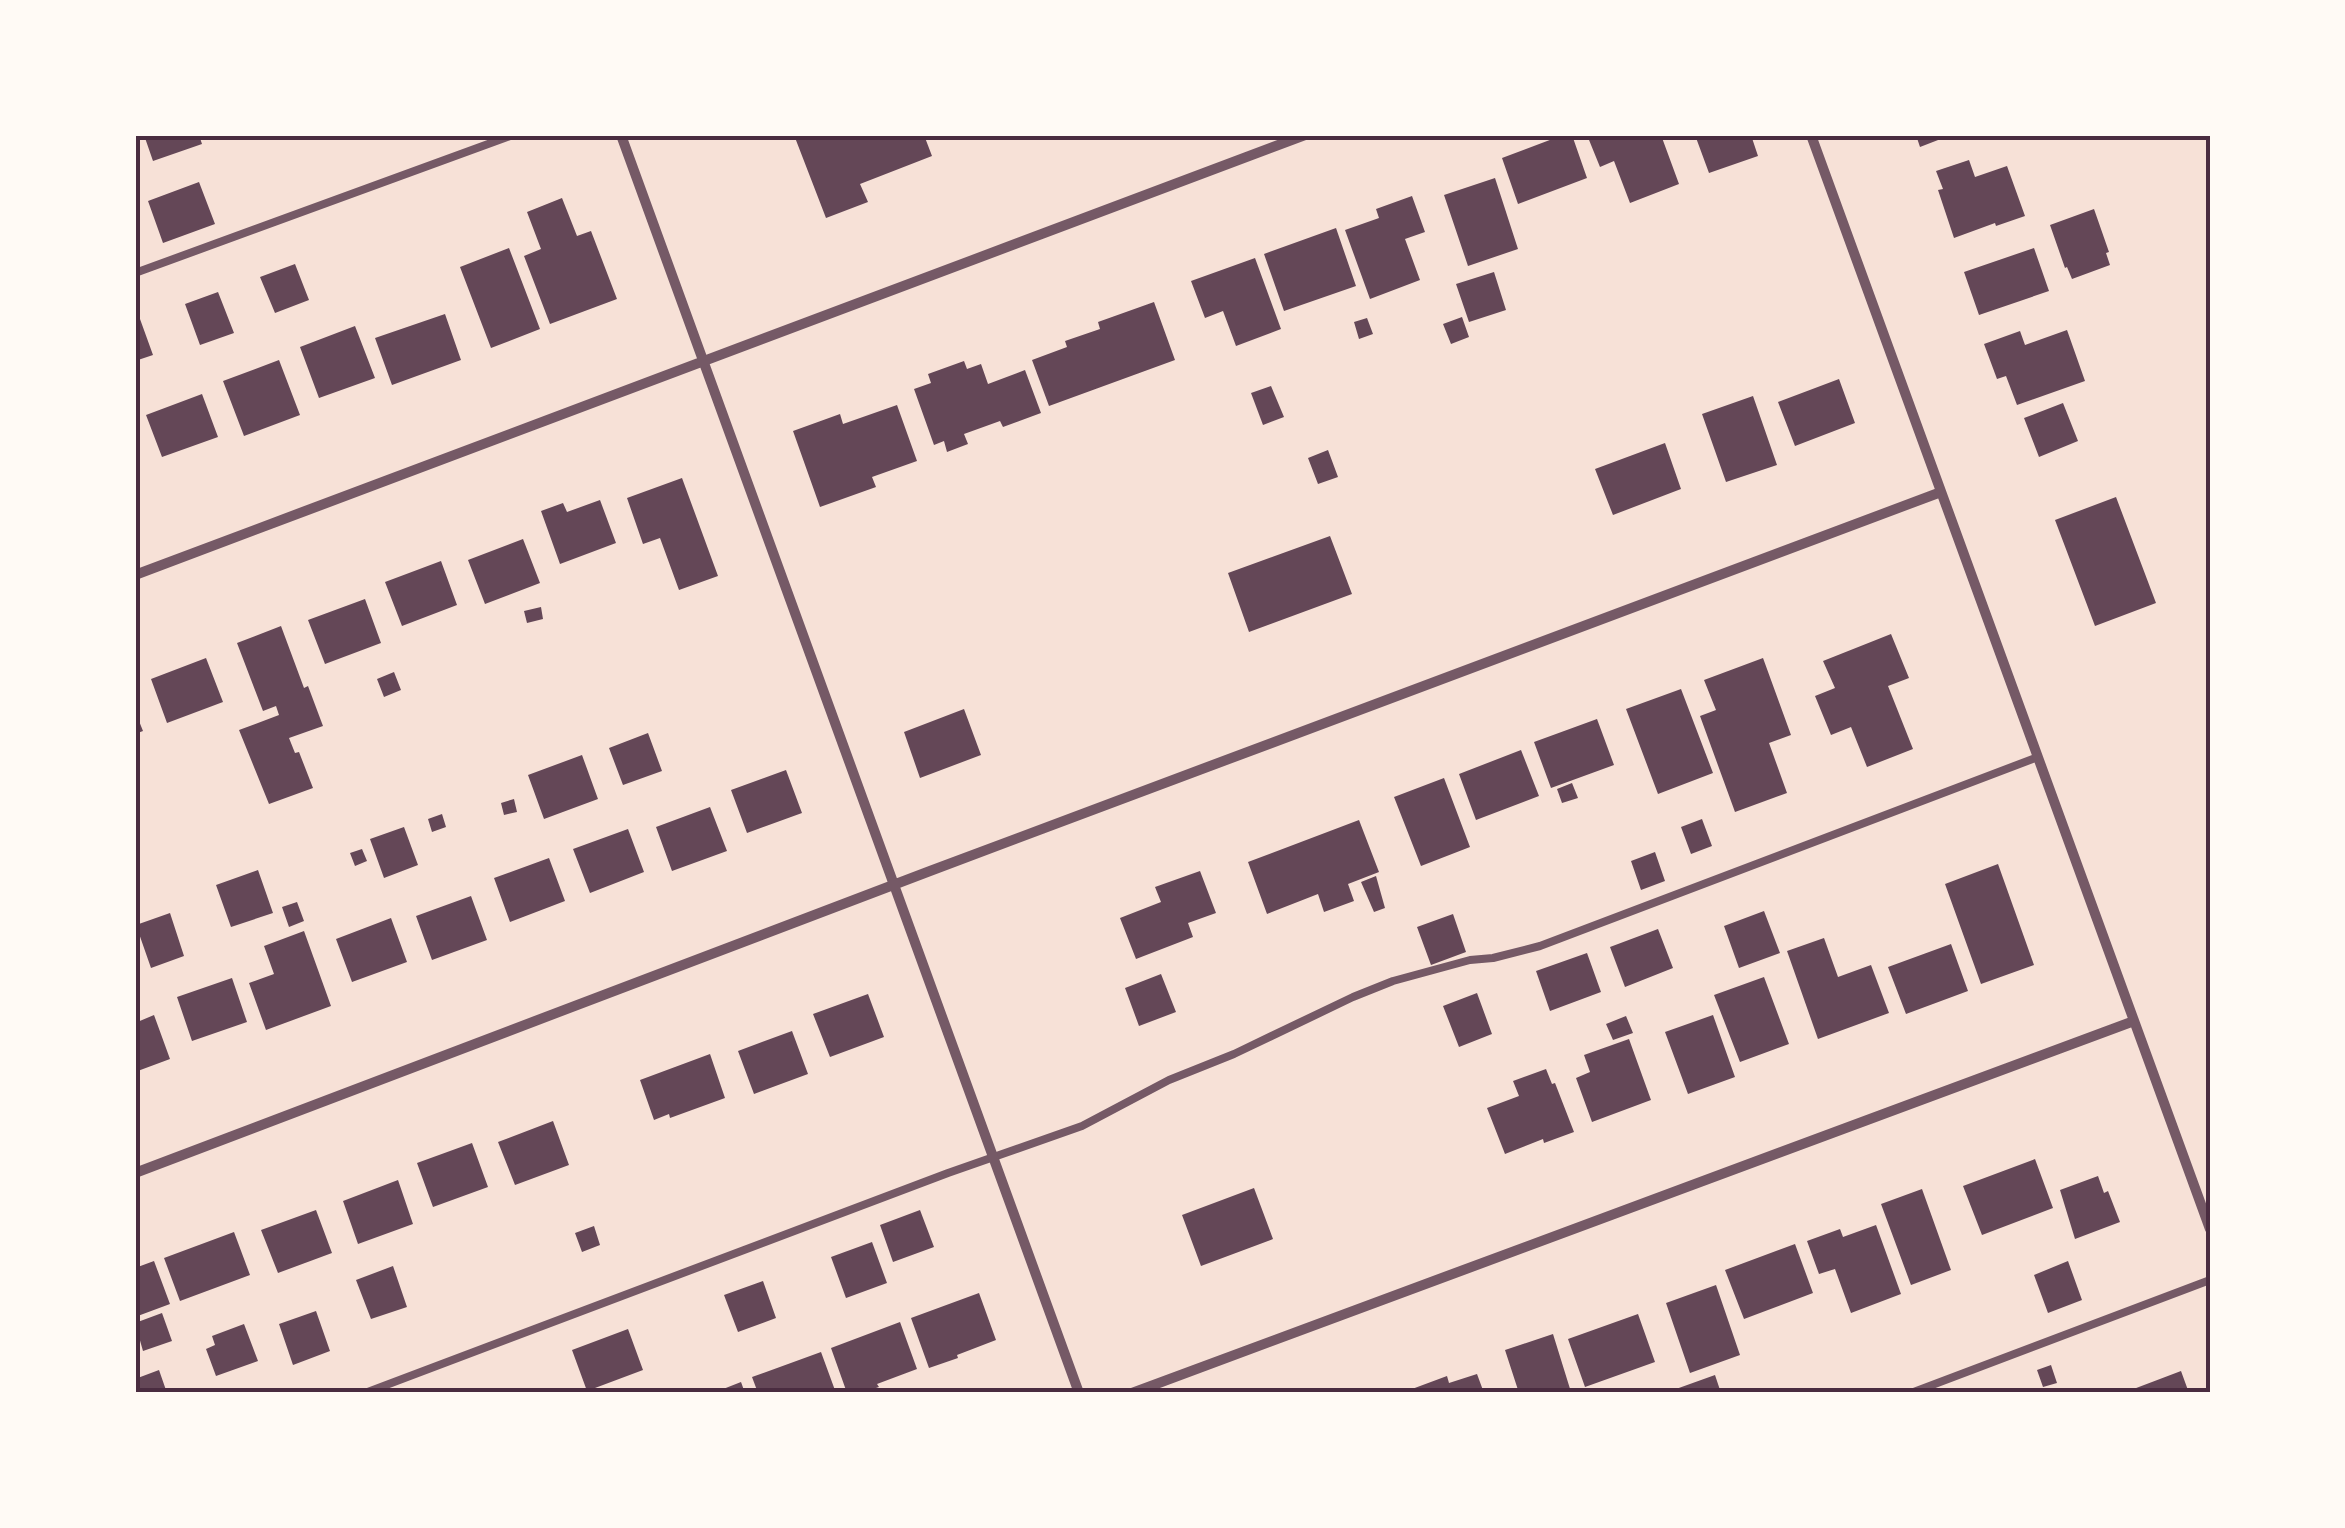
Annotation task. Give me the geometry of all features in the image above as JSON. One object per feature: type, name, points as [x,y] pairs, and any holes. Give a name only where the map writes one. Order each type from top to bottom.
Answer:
[{"type":"street","points":[[621,135],[1079,1393]]},
{"type":"street","points":[[135,574],[1305,135]]},
{"type":"street","points":[[1810,135],[2210,1229]]},
{"type":"street","points":[[135,1173],[1940,492]]},
{"type":"street","points":[[1132,1393],[2134,1021]]},
{"type":"lane","points":[[135,274],[513,135]]},
{"type":"lane","points":[[365,1393],[1082,1126],[1170,1080],[1394,981],[1540,946],[2038,758]]},
{"type":"lane","points":[[1911,1393],[2210,1280]]},
{"type":"building","points":[[144,135],[199,135],[202,144],[153,161]]},
{"type":"building","points":[[794,135],[924,135],[932,156],[860,184],[868,202],[826,218]]},
{"type":"building","points":[[1572,135],[1587,178],[1518,204],[1502,158]]},
{"type":"building","points":[[1587,135],[1661,135],[1679,184],[1630,203],[1614,161],[1600,167]]},
{"type":"building","points":[[1695,135],[1751,135],[1758,156],[1709,173]]},
{"type":"building","points":[[1916,135],[1951,135],[1920,147]]},
{"type":"building","points":[[1969,160],[1975,177],[2007,166],[2025,216],[1954,238],[1936,171]]},
{"type":"building","points":[[1495,178],[1518,249],[1468,266],[1444,195]]},
{"type":"building","points":[[199,182],[215,224],[163,243],[148,201]]},
{"type":"building","points":[[1412,196],[1425,232],[1405,239],[1420,280],[1370,299],[1345,230],[1379,218],[1376,209]]},
{"type":"building","points":[[562,198],[577,236],[591,231],[617,299],[550,324],[524,256],[541,249],[527,212]]},
{"type":"building","points":[[2094,209],[2110,265],[2072,279],[2050,225]]},
{"type":"building","points":[[1336,228],[1356,286],[1284,311],[1264,254]]},
{"type":"building","points":[[509,248],[540,329],[491,348],[460,267]]},
{"type":"building","points":[[2034,248],[2049,291],[1979,315],[1964,272]]},
{"type":"building","points":[[1255,258],[1281,329],[1236,346],[1223,311],[1205,318],[1191,281]]},
{"type":"building","points":[[295,264],[309,300],[275,313],[260,277]]},
{"type":"building","points":[[1494,272],[1506,310],[1469,322],[1456,284]]},
{"type":"building","points":[[218,292],[234,333],[200,345],[185,304]]},
{"type":"building","points":[[1154,302],[1175,360],[1049,406],[1032,360],[1067,347],[1065,341],[1100,329],[1098,322]]},
{"type":"building","points":[[445,314],[461,360],[392,385],[375,338]]},
{"type":"building","points":[[1462,317],[1469,337],[1451,344],[1443,324]]},
{"type":"building","points":[[1367,318],[1373,334],[1359,339],[1354,322]]},
{"type":"building","points":[[140,319],[153,355],[135,361],[135,320]]},
{"type":"building","points":[[355,326],[375,378],[319,398],[300,347]]},
{"type":"building","points":[[2067,330],[2085,381],[2017,405],[2006,376],[1997,379],[1984,344],[2020,331],[2025,345]]},
{"type":"building","points":[[279,360],[300,415],[244,436],[223,381]]},
{"type":"building","points":[[964,361],[967,369],[981,364],[988,384],[1025,370],[1041,413],[1003,427],[1000,421],[964,434],[968,444],[947,452],[944,441],[934,445],[914,389],[931,383],[928,374]]},
{"type":"building","points":[[1839,379],[1855,423],[1795,446],[1778,402]]},
{"type":"building","points":[[1271,386],[1284,417],[1263,425],[1251,393]]},
{"type":"building","points":[[202,394],[218,437],[162,457],[146,415]]},
{"type":"building","points":[[1753,396],[1777,465],[1726,482],[1702,414]]},
{"type":"building","points":[[2063,403],[2078,441],[2039,457],[2024,418]]},
{"type":"building","points":[[897,405],[917,461],[872,477],[876,487],[820,507],[793,431],[840,414],[843,424]]},
{"type":"building","points":[[1665,443],[1681,489],[1613,515],[1595,469]]},
{"type":"building","points":[[1328,450],[1338,477],[1318,484],[1308,458]]},
{"type":"building","points":[[682,478],[718,576],[679,590],[660,538],[643,544],[627,498]]},
{"type":"building","points":[[2116,497],[2156,603],[2095,626],[2055,520]]},
{"type":"building","points":[[600,500],[616,543],[560,564],[541,511],[563,503],[567,512]]},
{"type":"building","points":[[1330,536],[1352,594],[1249,632],[1228,573]]},
{"type":"building","points":[[523,539],[540,583],[485,604],[468,560]]},
{"type":"building","points":[[441,561],[457,605],[402,626],[385,582]]},
{"type":"building","points":[[365,599],[381,643],[325,664],[308,620]]},
{"type":"building","points":[[541,607],[543,619],[527,623],[524,611]]},
{"type":"building","points":[[281,626],[323,726],[289,738],[313,788],[269,804],[239,730],[279,715],[276,706],[263,711],[237,643]]},
{"type":"building","points":[[1891,634],[1909,678],[1888,686],[1913,749],[1867,767],[1851,727],[1831,735],[1815,696],[1835,688],[1823,661]]},
{"type":"building","points":[[206,658],[223,702],[167,723],[151,679]]},
{"type":"building","points":[[1763,658],[1791,735],[1769,743],[1787,793],[1735,812],[1700,716],[1716,710],[1704,680]]},
{"type":"building","points":[[394,672],[401,690],[384,697],[377,679]]},
{"type":"building","points":[[1681,689],[1713,773],[1658,794],[1626,709]]},
{"type":"building","points":[[964,709],[981,755],[920,778],[904,732]]},
{"type":"building","points":[[135,711],[143,731],[135,734]]},
{"type":"building","points":[[1597,719],[1614,765],[1551,788],[1534,742]]},
{"type":"building","points":[[648,733],[662,771],[623,785],[609,748]]},
{"type":"building","points":[[1521,750],[1539,796],[1476,820],[1459,774]]},
{"type":"building","points":[[582,755],[598,799],[544,819],[528,775]]},
{"type":"building","points":[[786,770],[802,813],[747,833],[731,790]]},
{"type":"building","points":[[1444,778],[1470,847],[1421,866],[1394,797]]},
{"type":"building","points":[[1572,783],[1578,798],[1562,803],[1557,789]]},
{"type":"building","points":[[514,799],[517,812],[504,815],[501,803]]},
{"type":"building","points":[[710,807],[727,851],[672,871],[656,827]]},
{"type":"building","points":[[442,814],[446,827],[432,832],[428,819]]},
{"type":"building","points":[[1702,819],[1712,846],[1691,854],[1681,827]]},
{"type":"building","points":[[1359,820],[1379,872],[1348,884],[1354,901],[1324,912],[1318,894],[1267,914],[1248,862]]},
{"type":"building","points":[[404,827],[418,865],[384,878],[370,839]]},
{"type":"building","points":[[628,829],[644,872],[590,893],[573,849]]},
{"type":"building","points":[[362,849],[367,861],[355,866],[350,853]]},
{"type":"building","points":[[1655,852],[1665,881],[1641,890],[1631,861]]},
{"type":"building","points":[[549,858],[565,901],[510,922],[494,878]]},
{"type":"building","points":[[1998,864],[2034,965],[1981,984],[1945,884]]},
{"type":"building","points":[[258,870],[273,913],[231,927],[216,885]]},
{"type":"building","points":[[1200,871],[1216,913],[1188,923],[1193,937],[1136,959],[1120,918],[1161,902],[1155,887]]},
{"type":"building","points":[[1376,876],[1385,908],[1374,912],[1361,882]]},
{"type":"building","points":[[471,896],[487,940],[432,960],[416,916]]},
{"type":"building","points":[[297,902],[304,921],[289,927],[282,907]]},
{"type":"building","points":[[1764,911],[1780,953],[1739,968],[1724,926]]},
{"type":"building","points":[[170,913],[184,956],[151,968],[136,925]]},
{"type":"building","points":[[1453,914],[1466,952],[1431,965],[1417,927]]},
{"type":"building","points":[[391,918],[407,962],[352,982],[336,939]]},
{"type":"building","points":[[1658,929],[1673,968],[1625,987],[1610,947]]},
{"type":"building","points":[[304,931],[331,1006],[266,1030],[249,983],[274,974],[264,946]]},
{"type":"building","points":[[1824,938],[1838,977],[1871,965],[1889,1013],[1818,1039],[1787,951]]},
{"type":"building","points":[[1951,944],[1968,991],[1906,1014],[1888,967]]},
{"type":"building","points":[[1587,953],[1601,992],[1550,1011],[1536,971]]},
{"type":"building","points":[[1161,974],[1176,1012],[1139,1026],[1125,988]]},
{"type":"building","points":[[1764,977],[1789,1044],[1740,1062],[1714,995]]},
{"type":"building","points":[[232,978],[247,1022],[192,1041],[177,997]]},
{"type":"building","points":[[1477,993],[1492,1034],[1459,1047],[1443,1006]]},
{"type":"building","points":[[868,994],[884,1037],[830,1057],[813,1014]]},
{"type":"building","points":[[154,1015],[170,1059],[135,1072],[135,1023]]},
{"type":"building","points":[[1713,1015],[1735,1077],[1688,1094],[1665,1032]]},
{"type":"building","points":[[1626,1016],[1633,1033],[1613,1040],[1606,1024]]},
{"type":"building","points":[[792,1031],[808,1074],[754,1094],[738,1051]]},
{"type":"building","points":[[1629,1039],[1651,1100],[1592,1122],[1576,1078],[1590,1072],[1584,1055]]},
{"type":"building","points":[[710,1054],[725,1098],[654,1120],[640,1080]]},
{"type":"building","points":[[1546,1069],[1574,1132],[1505,1154],[1487,1108],[1519,1096],[1513,1081]]},
{"type":"building","points":[[553,1121],[569,1165],[515,1185],[498,1142]]},
{"type":"building","points":[[472,1143],[488,1187],[433,1207],[417,1163]]},
{"type":"building","points":[[2035,1159],[2053,1208],[1982,1235],[1963,1186]]},
{"type":"building","points":[[2098,1176],[2120,1222],[2075,1239],[2060,1190]]},
{"type":"building","points":[[398,1180],[413,1224],[358,1244],[343,1201]]},
{"type":"building","points":[[1254,1188],[1273,1239],[1201,1266],[1182,1215]]},
{"type":"building","points":[[1922,1189],[1951,1270],[1911,1285],[1881,1204]]},
{"type":"building","points":[[316,1210],[332,1253],[278,1273],[261,1230]]},
{"type":"building","points":[[920,1210],[934,1247],[893,1262],[880,1225]]},
{"type":"building","points":[[1876,1225],[1901,1294],[1851,1313],[1835,1269],[1819,1274],[1807,1241],[1840,1229],[1843,1237]]},
{"type":"building","points":[[594,1226],[600,1245],[582,1252],[575,1233]]},
{"type":"building","points":[[234,1232],[250,1275],[180,1301],[164,1258]]},
{"type":"building","points":[[872,1242],[887,1283],[846,1298],[831,1257]]},
{"type":"building","points":[[1795,1244],[1813,1293],[1744,1319],[1725,1270]]},
{"type":"building","points":[[154,1261],[170,1304],[135,1317],[135,1268]]},
{"type":"building","points":[[2068,1261],[2082,1300],[2048,1313],[2034,1275]]},
{"type":"building","points":[[393,1266],[407,1307],[371,1319],[356,1280]]},
{"type":"building","points":[[763,1281],[776,1318],[738,1332],[724,1295]]},
{"type":"building","points":[[1716,1285],[1740,1355],[1690,1373],[1666,1303]]},
{"type":"building","points":[[979,1293],[996,1340],[929,1368],[911,1318]]},
{"type":"building","points":[[316,1311],[330,1351],[293,1365],[279,1324]]},
{"type":"building","points":[[162,1313],[172,1341],[143,1351],[135,1323]]},
{"type":"building","points":[[1638,1314],[1655,1362],[1585,1387],[1568,1339]]},
{"type":"building","points":[[900,1322],[917,1369],[877,1384],[879,1387],[847,1393],[831,1348]]},
{"type":"building","points":[[244,1324],[258,1361],[216,1376],[206,1349],[215,1345],[212,1336]]},
{"type":"building","points":[[628,1329],[643,1370],[587,1391],[572,1350]]},
{"type":"building","points":[[1553,1334],[1571,1392],[1519,1393],[1505,1350]]},
{"type":"building","points":[[821,1352],[836,1393],[758,1393],[752,1377]]},
{"type":"building","points":[[2051,1365],[2057,1383],[2043,1387],[2037,1370]]},
{"type":"building","points":[[159,1370],[167,1393],[135,1393],[135,1379]]},
{"type":"building","points":[[2181,1371],[2189,1393],[2123,1393]]},
{"type":"building","points":[[1477,1374],[1484,1393],[1413,1393],[1412,1389],[1447,1376],[1449,1383]]},
{"type":"building","points":[[1715,1375],[1721,1393],[1677,1393],[1676,1389]]},
{"type":"building","points":[[741,1382],[745,1393],[713,1393]]}]
